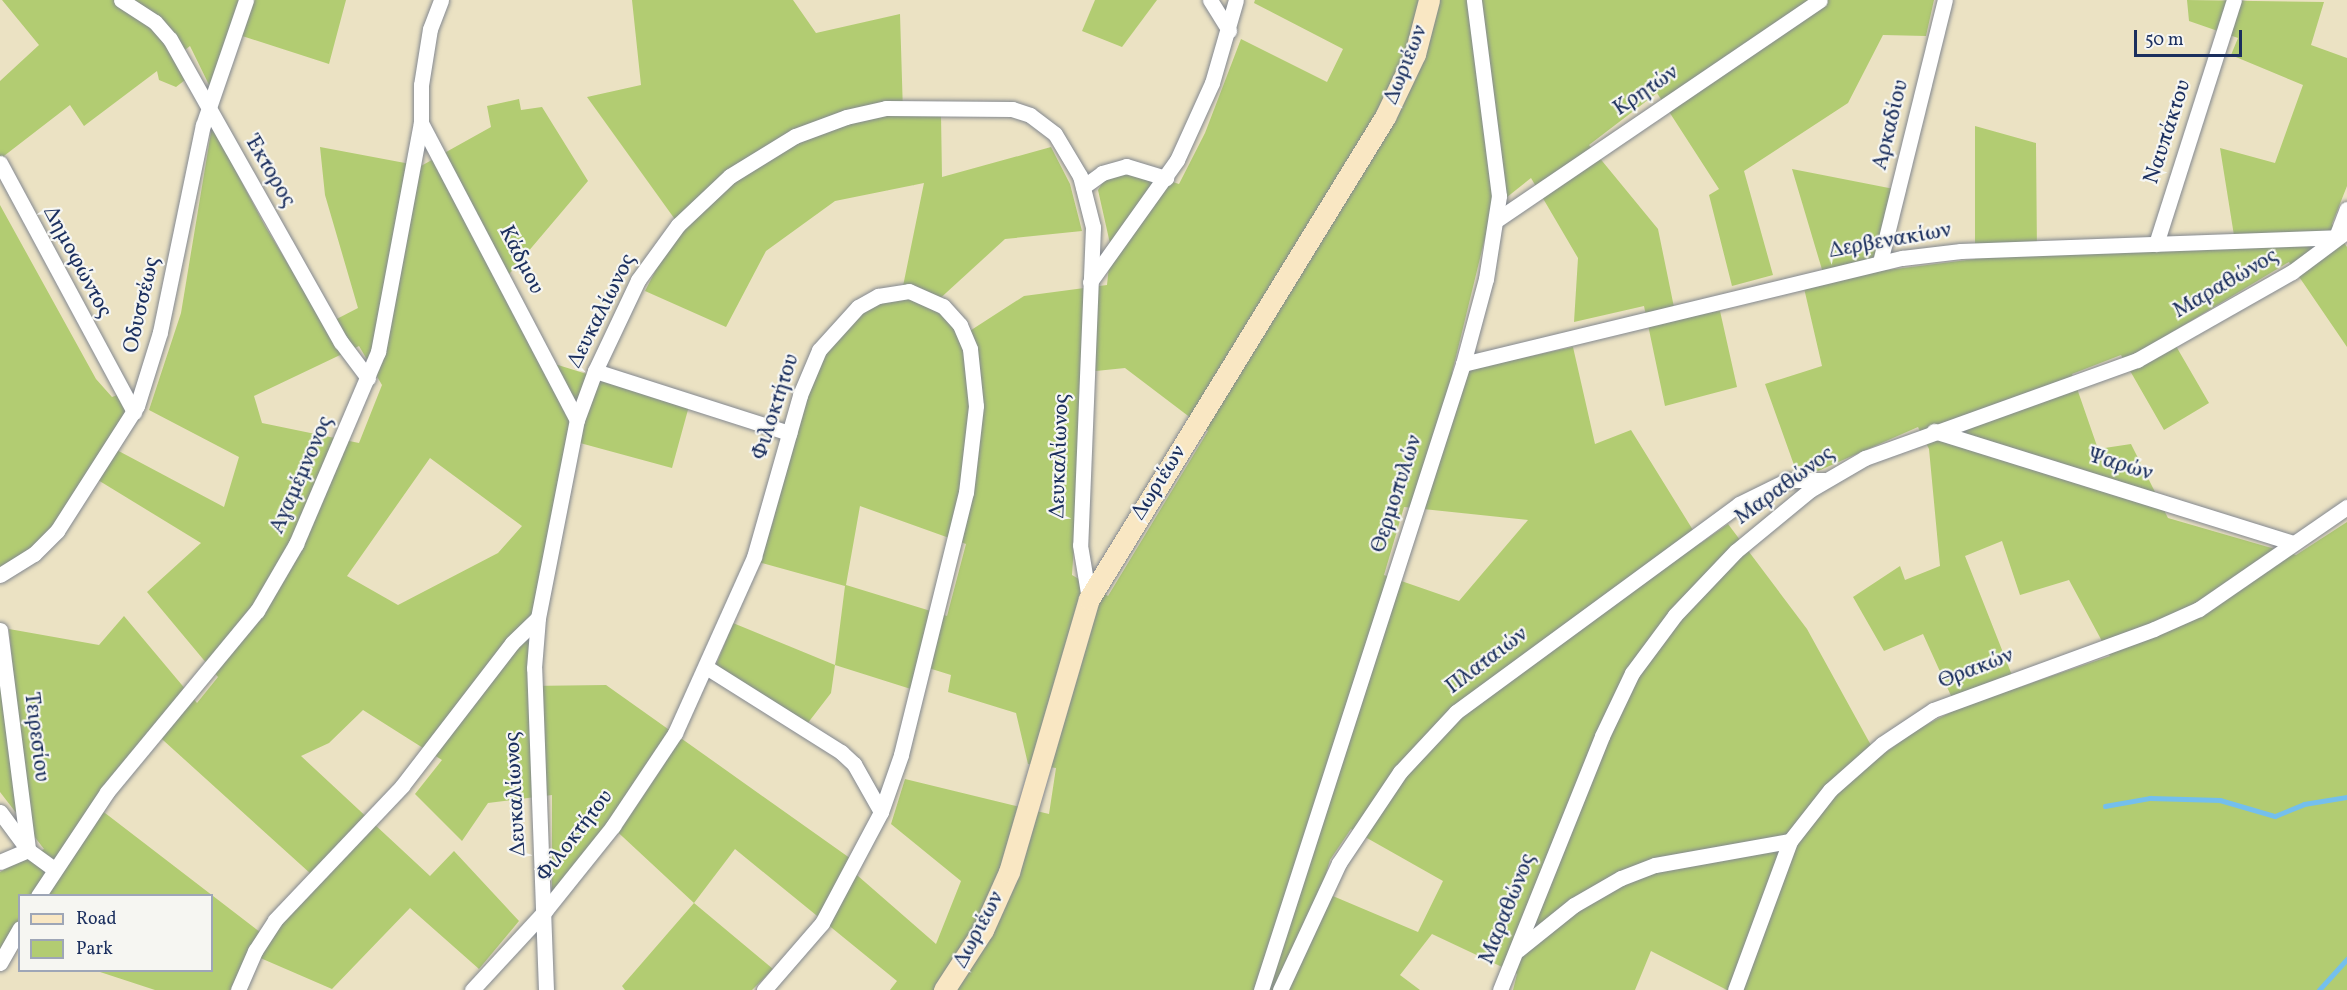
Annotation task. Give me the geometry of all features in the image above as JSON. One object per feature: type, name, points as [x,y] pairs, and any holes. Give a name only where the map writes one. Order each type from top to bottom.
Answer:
[{"type":"street","name":"Έκτορος","points":[[122,0],[165,32],[341,342],[369,378]]},
{"type":"street","name":"Οδυσσέως","points":[[0,575],[34,554],[57,531],[134,412],[156,348],[208,109],[246,0]]},
{"type":"street","name":"Αγαμέμνονος","points":[[39,894],[107,792],[263,602],[296,544],[369,378],[384,331],[421,123],[421,85],[430,29],[441,0]]},
{"type":"street","points":[[1210,0],[1229,31]]},
{"type":"street","points":[[1088,285],[1167,178],[1205,102],[1229,31],[1236,0]]},
{"type":"street","name":"Δωριέων","points":[[944,990],[983,930],[1009,872],[1089,599],[1385,117],[1415,54],[1429,0]]},
{"type":"street","name":"Θερμοπυλών","points":[[1261,990],[1463,364],[1498,219],[1487,85],[1474,0]]},
{"type":"street","name":"Κρητών","points":[[1498,219],[1820,0]]},
{"type":"street","name":"Αρκαδίου","points":[[1880,262],[1945,0]]},
{"type":"street","name":"Ναυπάκτου","points":[[2156,244],[2234,0]]},
{"type":"street","name":"Δευκαλίωνος","points":[[546,990],[545,911],[533,694],[538,618],[577,420],[595,371],[638,280],[694,208],[730,176],[760,155],[835,120],[906,106],[1012,109],[1030,115],[1055,134],[1070,156],[1083,188],[1093,227],[1088,285],[1080,545],[1089,599]]},
{"type":"street","name":"Κάδμου","points":[[421,123],[463,196],[577,420]]},
{"type":"street","name":"Δημοφώντος","points":[[0,163],[134,412]]},
{"type":"street","points":[[1083,188],[1102,173],[1126,166],[1167,178]]},
{"type":"street","points":[[2342,234],[2347,209]]},
{"type":"street","name":"Δερβενακίων","points":[[1463,364],[1880,262],[1961,251],[2342,234]]},
{"type":"street","name":"Μαραθώνος","points":[[1500,990],[1602,736],[1643,656],[1680,609],[1736,551],[1824,480],[1880,450],[2137,360],[2292,272],[2342,234]]},
{"type":"street","name":"Φιλοκτήτου","points":[[472,990],[545,911],[633,797],[675,733],[754,556],[789,433],[819,350],[858,307],[879,296],[909,291],[943,306],[960,325],[970,349],[976,387],[966,492],[901,755],[881,812],[822,923],[764,990]]},
{"type":"street","points":[[595,371],[789,433]]},
{"type":"street","name":"Ψαρών","points":[[1934,431],[2293,543]]},
{"type":"street","name":"Πλαταιών","points":[[1280,990],[1339,863],[1400,772],[1456,712],[1738,504],[1788,480],[1824,480]]},
{"type":"street","name":"Θρακών","points":[[1735,990],[1790,841],[1808,814],[1855,765],[1916,720],[2014,678],[2177,620],[2199,609],[2347,507]]},
{"type":"street","points":[[238,990],[255,951],[275,920],[402,786],[512,643],[538,618]]},
{"type":"street","name":"Τειρεσίου","points":[[0,630],[28,850]]},
{"type":"street","points":[[706,667],[841,752],[854,765],[881,812]]},
{"type":"street","points":[[0,812],[28,850],[54,870]]},
{"type":"street","points":[[1515,952],[1574,905],[1620,878],[1655,866],[1790,841]]},
{"type":"street","points":[[0,862],[28,850]]},
{"type":"street","points":[[0,963],[18,932]]},
{"type":"green space","points":[[2,0],[346,0],[329,64],[233,33],[212,91],[190,46],[176,57],[185,80],[176,87],[159,80],[157,71],[84,126],[70,105],[0,159],[0,81],[39,45]]},
{"type":"green space","points":[[632,0],[793,0],[816,33],[900,14],[903,113],[941,115],[942,177],[1051,147],[1070,184],[1082,231],[1005,239],[935,303],[962,336],[1024,296],[1107,285],[1111,248],[1098,190],[1109,172],[1145,173],[1179,184],[1205,133],[1241,39],[1327,82],[1343,49],[1254,3],[1255,0],[1934,0],[1926,36],[1883,35],[1848,103],[1744,171],[1773,275],[1732,286],[1709,195],[1719,189],[1657,93],[1589,145],[1658,229],[1676,317],[1720,311],[1737,387],[1665,406],[1644,306],[1574,322],[1578,258],[1531,178],[1492,209],[1452,373],[1573,347],[1595,444],[1631,430],[1701,543],[1728,524],[1807,629],[1878,758],[1918,729],[1957,709],[1923,634],[1884,651],[1853,597],[1900,566],[1905,580],[1940,566],[1929,449],[1918,427],[1818,471],[1794,465],[1765,384],[1822,366],[1804,288],[1826,283],[1792,169],[1894,189],[1879,271],[1975,259],[1975,126],[2036,143],[2037,255],[2236,248],[2220,148],[2275,163],[2303,85],[2231,55],[2238,38],[2189,21],[2187,0],[2324,2],[2311,45],[2347,58],[2347,186],[2332,224],[2347,247],[2347,347],[2289,262],[2169,334],[2209,403],[2164,430],[2121,355],[2072,374],[2098,449],[2131,444],[2168,518],[2296,555],[2347,522],[2347,990],[1727,990],[1651,951],[1635,990],[1513,990],[1517,974],[1432,934],[1400,975],[1420,990],[890,990],[897,981],[735,849],[694,903],[609,824],[552,892],[552,795],[488,803],[462,841],[415,794],[442,760],[363,710],[329,743],[301,756],[430,876],[454,851],[519,921],[479,969],[410,908],[332,989],[249,953],[230,990],[155,990],[100,972],[213,972],[213,896],[260,932],[311,874],[153,731],[92,803],[211,894],[18,894],[18,944],[9,941],[0,958],[0,872],[44,849],[0,792],[0,684],[14,681],[9,629],[99,645],[124,616],[197,703],[218,677],[147,592],[201,543],[93,477],[39,542],[0,578],[0,205],[96,379],[112,397],[120,394],[132,417],[113,448],[224,507],[239,457],[149,410],[181,313],[212,126],[265,226],[325,325],[358,308],[325,195],[320,147],[421,166],[491,127],[487,106],[519,99],[521,110],[542,107],[588,181],[499,286],[542,360],[689,406],[672,468],[569,440],[528,686],[606,685],[854,861],[850,869],[936,944],[961,881],[891,824],[905,779],[1049,814],[1056,768],[1028,764],[1016,713],[948,692],[951,675],[922,666],[914,690],[835,665],[845,586],[758,562],[773,522],[795,418],[828,346],[851,320],[880,301],[901,296],[924,183],[835,201],[766,251],[726,327],[645,291],[679,225],[587,97],[641,85]],"holes":[[[359,346],[382,385],[359,443],[262,423],[254,396]],[[1125,368],[1208,431],[1108,596],[1072,575],[1086,372]],[[430,458],[522,526],[498,553],[398,605],[347,576]],[[860,506],[966,544],[947,616],[846,585]],[[1404,507],[1528,520],[1459,601],[1384,575]],[[2002,541],[2020,595],[2069,580],[2110,656],[2017,688],[1965,556]],[[1351,829],[1443,881],[1418,932],[1321,891],[1330,860]]]},
{"type":"green space","points":[[1095,0],[1157,0],[1122,47],[1082,31]]},
{"type":"green space","points":[[733,623],[835,665],[831,693],[804,728],[716,665]]},
{"type":"green space","points":[[694,903],[773,969],[752,990],[625,990],[622,986]]},
{"type":"waterway","points":[[2105,806],[2150,798],[2220,800],[2275,816],[2304,804],[2347,797]]},
{"type":"waterway","points":[[2319,990],[2347,959]]}]
